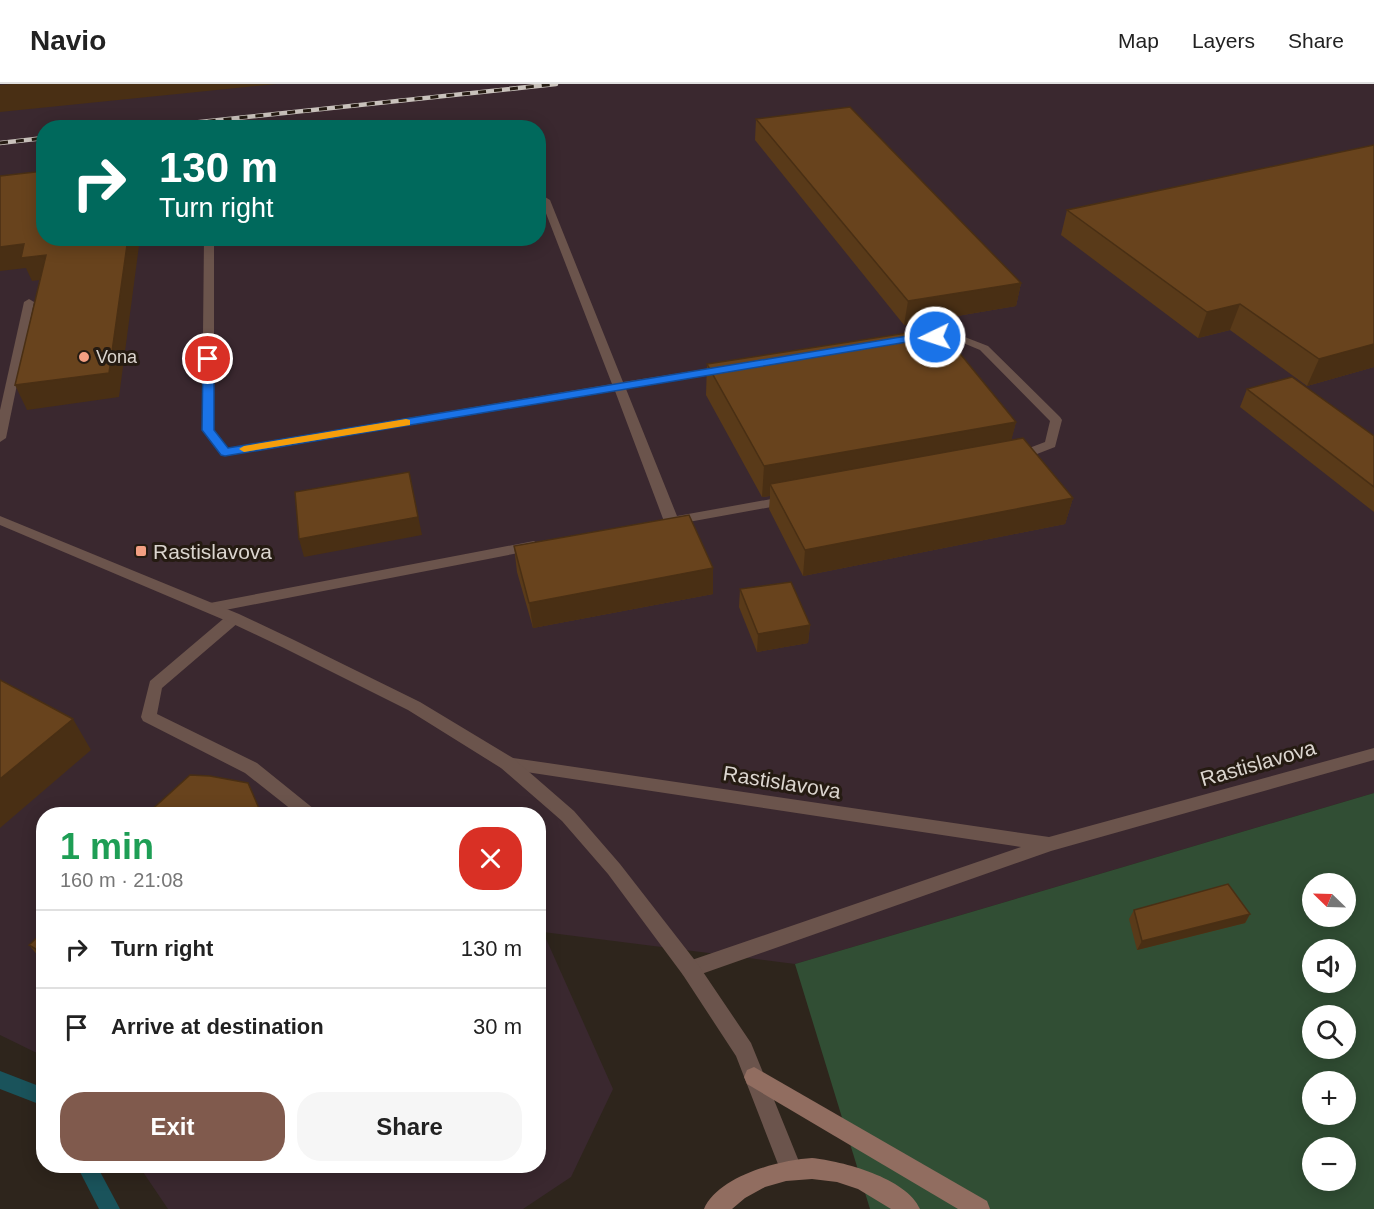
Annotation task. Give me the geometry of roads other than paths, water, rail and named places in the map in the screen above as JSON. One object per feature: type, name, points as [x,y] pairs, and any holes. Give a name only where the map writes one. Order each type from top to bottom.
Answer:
[{"type":"main road","points":[[754,1077],[979,1209]]},
{"type":"main road","points":[[715,1209],[747,1185],[764,1176],[791,1169],[826,1168],[860,1177],[891,1194],[909,1209]]},
{"type":"street","points":[[546,203],[619,387],[667,522],[801,497]]},
{"type":"street","points":[[209,246],[208,430],[225,452],[737,367]]},
{"type":"street","points":[[0,438],[29,302]]},
{"type":"street","points":[[913,338],[957,337],[984,348],[1056,420],[1051,444],[1023,456],[999,461]]},
{"type":"street","points":[[0,520],[234,618],[414,706],[507,763],[568,816],[621,877],[690,969],[744,1050],[775,1123],[791,1169]]},
{"type":"street","points":[[210,608],[547,544]]},
{"type":"street","points":[[234,618],[155,685],[149,717],[251,768],[299,807]]},
{"type":"street","name":"Rastislavova","points":[[690,969],[1051,844],[1374,754]]},
{"type":"street","name":"Rastislavova","points":[[507,763],[1051,844]]},
{"type":"waterway","points":[[0,1080],[36,1094]]},
{"type":"waterway","points":[[91,1173],[110,1209]]},
{"type":"railway","points":[[219,120],[556,84]]},
{"type":"railway","points":[[0,143],[36,139]]},
{"type":"place","name":"Vona","points":[[84,357]]},
{"type":"place","name":"Rastislavova","points":[[141,551]]}]
